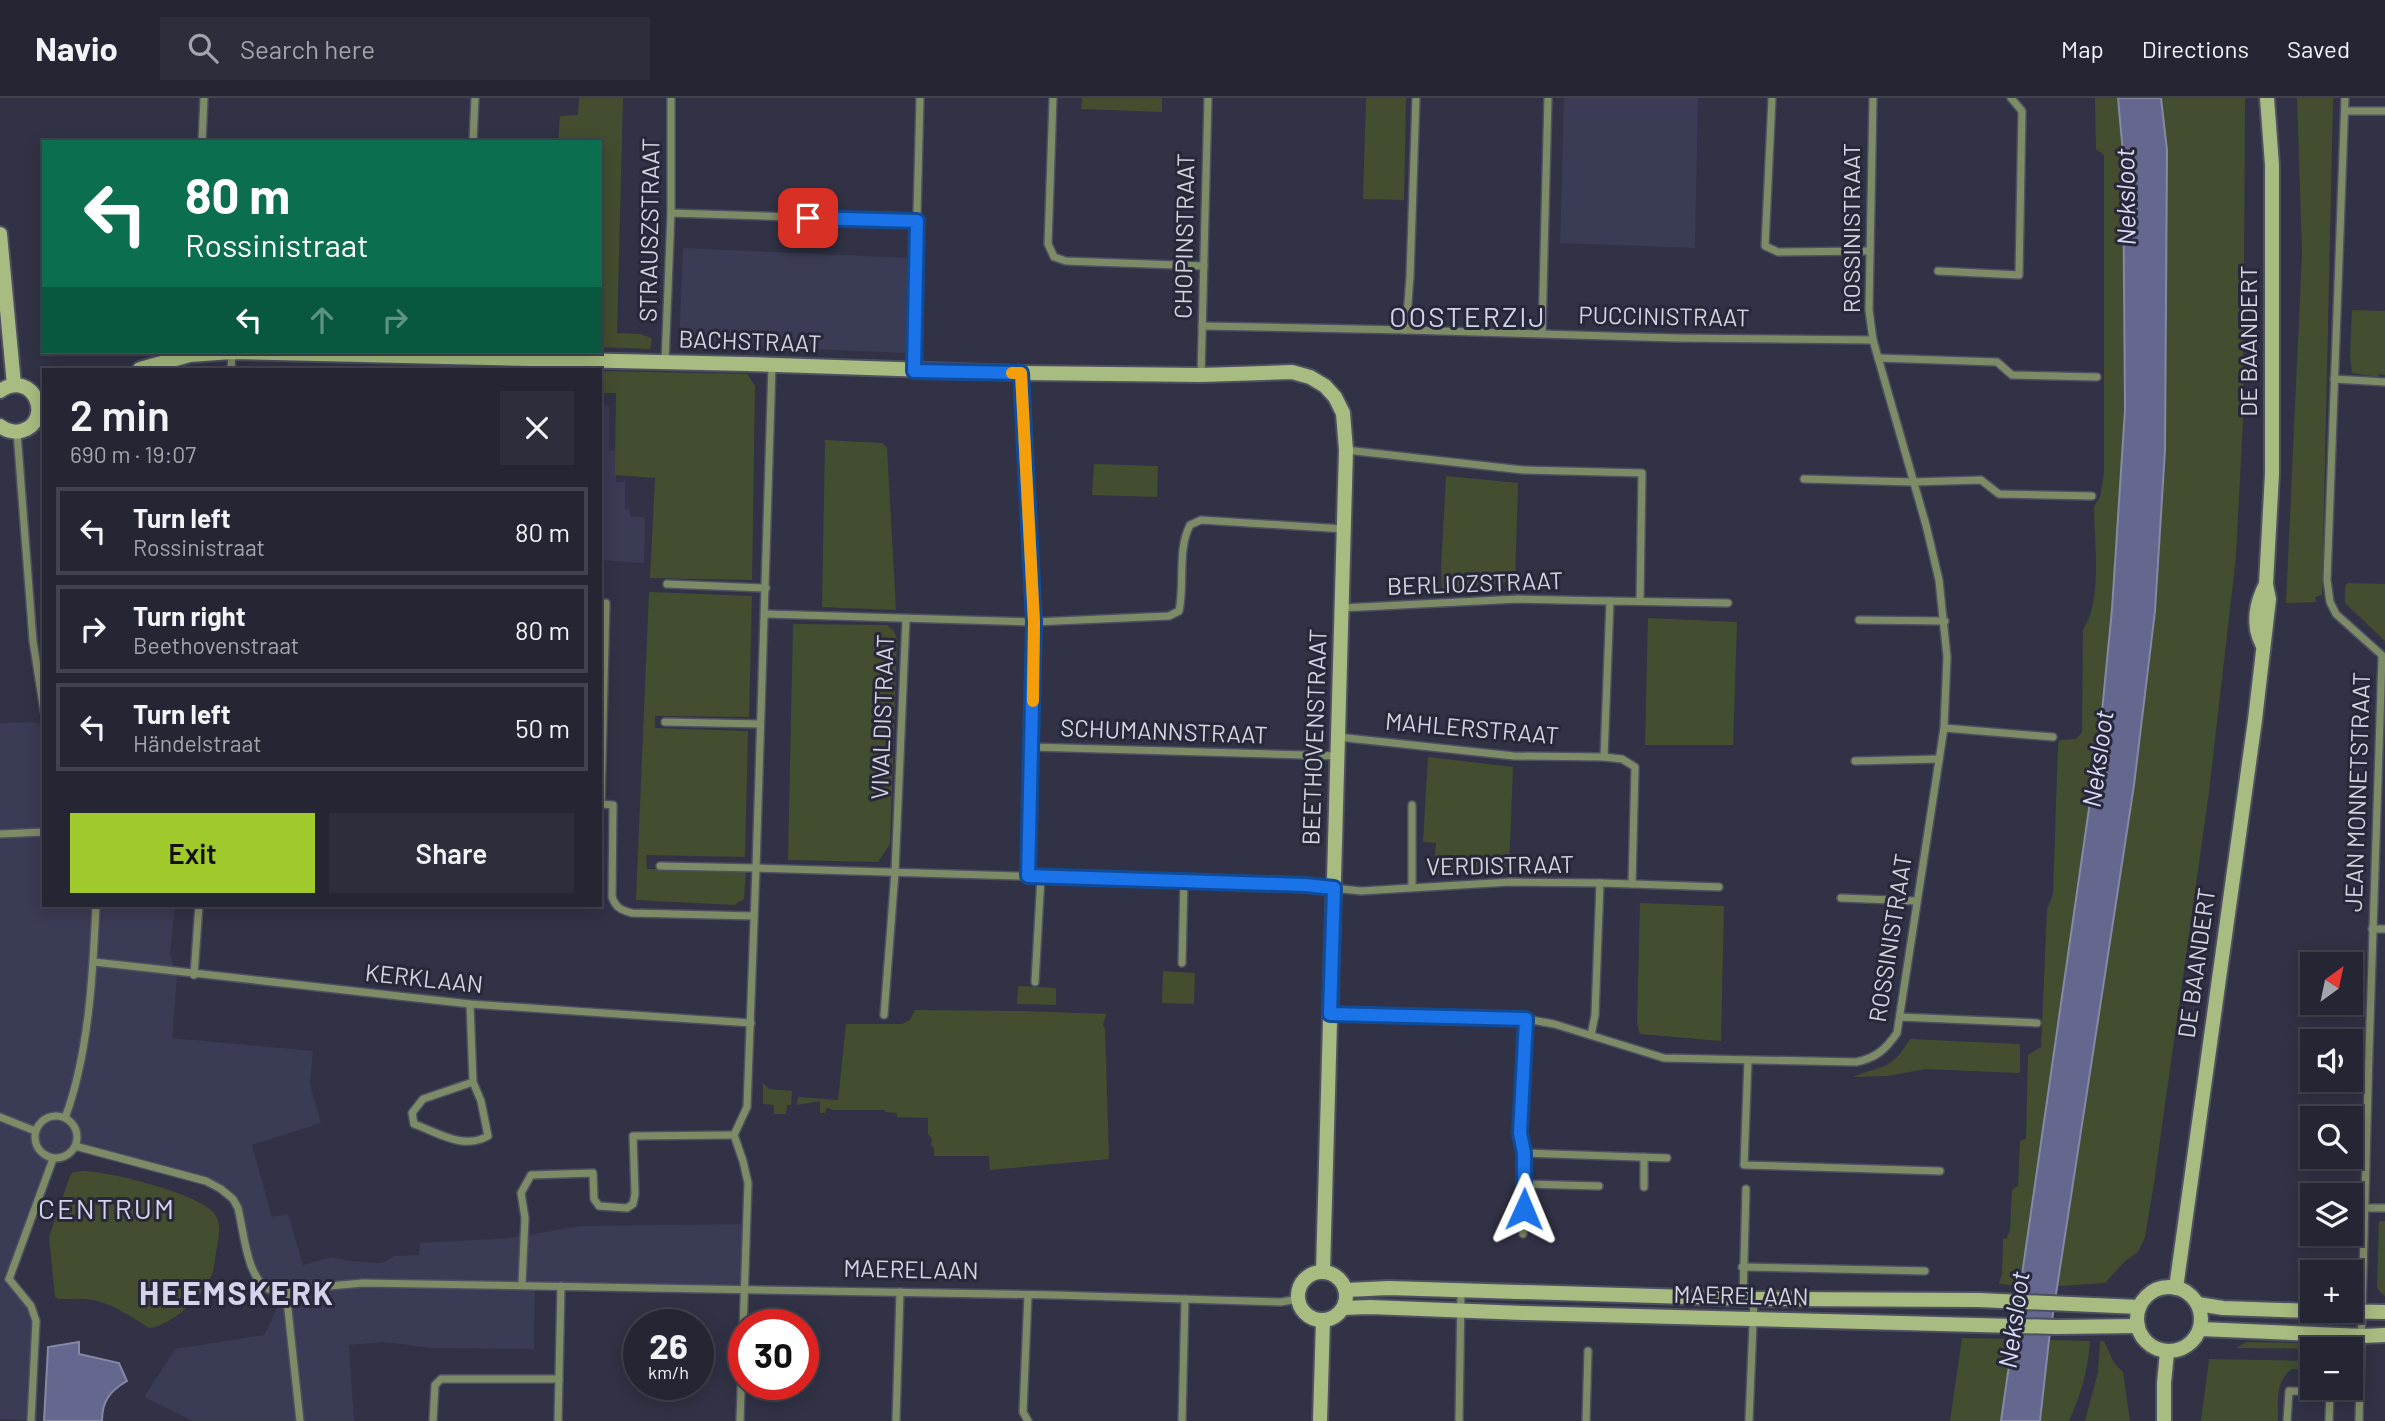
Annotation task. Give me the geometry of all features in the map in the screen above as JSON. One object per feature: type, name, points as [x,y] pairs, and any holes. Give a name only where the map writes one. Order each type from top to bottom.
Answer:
[{"type":"street","points":[[202,140],[204,98]]},
{"type":"street","points":[[473,140],[475,98]]},
{"type":"street","name":"STRAUSZSTRAAT","points":[[665,363],[671,213],[671,98]]},
{"type":"street","points":[[914,371],[920,98]]},
{"type":"street","points":[[1053,98],[1048,244],[1054,257],[1066,261],[1204,266]]},
{"type":"street","name":"CHOPINSTRAAT","points":[[1201,374],[1208,98]]},
{"type":"street","points":[[1406,330],[1416,98]]},
{"type":"street","points":[[1542,333],[1548,98]]},
{"type":"street","points":[[1772,98],[1765,246],[1778,252],[1870,251]]},
{"type":"street","name":"ROSSINISTRAAT","points":[[1330,1014],[1526,1019],[1554,1024],[1664,1058],[1856,1062],[1871,1059],[1886,1049],[1896,1033],[1944,728],[1947,657],[1939,580],[1873,340],[1869,310],[1873,98]]},
{"type":"street","points":[[1938,271],[2019,275],[2022,111],[2011,98]]},
{"type":"street","name":"DE BAANDERT","points":[[2176,1287],[2255,720],[2262,644],[2256,631],[2259,598],[2266,584],[2272,474],[2272,165],[2267,98]]},
{"type":"street","name":"JEAN MONNETSTRAAT","points":[[2345,98],[2327,580],[2330,602],[2336,614],[2384,657],[2372,929],[2363,1311]]},
{"type":"street","points":[[2345,111],[2385,111]]},
{"type":"street","points":[[671,213],[917,221]]},
{"type":"street","points":[[0,233],[7,388],[28,388],[40,398],[36,421],[25,430],[18,432],[0,426]]},
{"type":"street","name":"PUCCINISTRAAT","points":[[1202,326],[1676,338],[1873,340]]},
{"type":"street","name":"BACHSTRAAT","points":[[143,368],[187,354]]},
{"type":"street","name":"BACHSTRAAT","points":[[389,354],[914,371],[1201,374],[1292,372],[1325,386],[1335,397],[1343,413]]},
{"type":"street","points":[[1878,358],[1997,362],[2012,375],[2097,377]]},
{"type":"street","points":[[740,1421],[748,1183],[734,1136],[747,1107],[766,614],[772,366]]},
{"type":"street","points":[[1021,373],[1034,622],[1028,876]]},
{"type":"street","points":[[2334,379],[2385,382]]},
{"type":"street","name":"BEETHOVENSTRAAT","points":[[1323,1271],[1346,450],[1343,413]]},
{"type":"street","points":[[18,432],[33,641],[42,698]]},
{"type":"street","points":[[1346,450],[1522,470],[1642,473],[1640,600],[1728,603]]},
{"type":"street","points":[[1804,480],[1981,480],[1999,494],[2092,496]]},
{"type":"street","points":[[906,620],[1034,622],[1169,616],[1179,611],[1184,536],[1189,525],[1201,520],[1344,529]]},
{"type":"street","points":[[667,584],[766,588]]},
{"type":"street","name":"BERLIOZSTRAAT","points":[[1342,608],[1518,599],[1640,600]]},
{"type":"street","points":[[1604,757],[1610,601]]},
{"type":"street","points":[[602,764],[606,603]]},
{"type":"street","name":"VIVALDISTRAAT","points":[[766,614],[906,620],[895,872],[884,1015]]},
{"type":"street","points":[[1859,620],[1945,621]]},
{"type":"street","points":[[666,722],[760,723]]},
{"type":"street","points":[[1944,728],[2053,737]]},
{"type":"street","name":"MAHLERSTRAAT","points":[[1338,737],[1514,756],[1622,759],[1635,767],[1632,884]]},
{"type":"street","name":"SCHUMANNSTRAAT","points":[[1032,747],[1337,757]]},
{"type":"street","points":[[1854,761],[1939,759]]},
{"type":"street","points":[[602,804],[613,805],[612,897],[615,905],[622,911],[754,916]]},
{"type":"street","points":[[1412,805],[1412,887]]},
{"type":"street","points":[[0,834],[42,832]]},
{"type":"street","name":"VERDISTRAAT","points":[[660,866],[1185,880],[1305,885],[1362,891],[1510,882],[1600,883],[1595,1016],[1591,1035]]},
{"type":"street","points":[[1035,982],[1041,876]]},
{"type":"street","points":[[1182,963],[1185,880]]},
{"type":"street","points":[[1600,883],[1719,887]]},
{"type":"street","points":[[1841,898],[1917,901]]},
{"type":"street","points":[[65,1118],[80,1066],[94,962],[96,907]]},
{"type":"street","points":[[194,975],[200,907]]},
{"type":"street","name":"JEAN MONNETSTRAAT","points":[[2372,929],[2385,929]]},
{"type":"street","name":"KERKLAAN","points":[[94,962],[470,1004],[751,1023]]},
{"type":"street","points":[[470,1004],[473,1082],[481,1101],[488,1136],[476,1143],[464,1143],[414,1124],[412,1113],[423,1099],[473,1082]]},
{"type":"street","points":[[1900,1017],[2037,1023]]},
{"type":"street","points":[[1523,1234],[1524,1153],[1520,1133],[1526,1019]]},
{"type":"street","points":[[1748,1059],[1744,1166],[1940,1171]]},
{"type":"street","points":[[0,1117],[36,1131]]},
{"type":"street","points":[[49,1117],[65,1118],[76,1130],[75,1146],[65,1156],[52,1159],[38,1150],[35,1143],[36,1131],[42,1121],[49,1117]]},
{"type":"street","points":[[522,1284],[525,1218],[521,1193],[531,1175],[593,1173],[594,1199],[599,1206],[627,1208],[633,1204],[635,1194],[633,1136],[734,1136]]},
{"type":"street","points":[[75,1146],[206,1181],[233,1199],[238,1208],[258,1283],[265,1289],[286,1291],[300,1421]]},
{"type":"street","points":[[1524,1153],[1667,1158]]},
{"type":"street","points":[[1644,1157],[1644,1187]]},
{"type":"street","points":[[9,1279],[52,1159]]},
{"type":"street","points":[[1524,1184],[1599,1186]]},
{"type":"street","name":"MAERELAAN","points":[[1745,1189],[1742,1267],[1749,1299]]},
{"type":"street","points":[[2365,1208],[2385,1208]]},
{"type":"street","name":"MAERELAAN","points":[[1742,1267],[1925,1271]]},
{"type":"street","points":[[1323,1271],[1338,1277],[1346,1290],[1343,1308],[1335,1317],[1323,1320],[1307,1314],[1298,1299],[1304,1279],[1316,1272],[1323,1271]]},
{"type":"street","points":[[0,1280],[9,1279]]},
{"type":"street","points":[[9,1279],[31,1306],[36,1321],[31,1421]]},
{"type":"street","name":"MAERELAAN","points":[[286,1291],[363,1283],[522,1284],[1281,1302],[1298,1299]]},
{"type":"street","points":[[558,1421],[561,1286]]},
{"type":"street","points":[[2176,1287],[2187,1292],[2198,1304],[2201,1311],[2200,1329],[2194,1341],[2187,1347],[2167,1352],[2151,1346],[2145,1340],[2138,1326],[2139,1307],[2145,1297],[2154,1290],[2176,1287]]},
{"type":"street","name":"MAERELAAN","points":[[1346,1290],[1389,1288],[2139,1307]]},
{"type":"street","points":[[1459,1421],[1461,1291]]},
{"type":"street","points":[[896,1421],[900,1292]]},
{"type":"street","points":[[1028,1295],[1023,1412],[1028,1421]]},
{"type":"street","points":[[1181,1421],[1185,1299]]},
{"type":"street","points":[[1749,1299],[1753,1320],[1749,1421]]},
{"type":"street","points":[[2198,1304],[2223,1308],[2300,1311]]},
{"type":"street","name":"MAERELAAN","points":[[1343,1308],[2056,1327],[2138,1326]]},
{"type":"street","points":[[2363,1311],[2385,1312]]},
{"type":"street","points":[[1320,1421],[1323,1320]]},
{"type":"street","name":"JEAN MONNETSTRAAT","points":[[2359,1421],[2363,1323]]},
{"type":"street","points":[[2200,1329],[2385,1335]]},
{"type":"street","points":[[1586,1421],[1588,1350]]},
{"type":"street","points":[[2165,1421],[2164,1383],[2167,1352]]},
{"type":"street","points":[[433,1421],[435,1385],[441,1379],[559,1379]]},
{"type":"street","points":[[2287,1421],[2288,1391],[2330,1392],[2329,1421]]},
{"type":"shaded area","points":[[1564,98],[1698,98],[1695,248],[1560,243]]},
{"type":"shaded area","points":[[683,248],[913,258],[909,353],[679,344]]},
{"type":"shaded area","points":[[602,404],[609,405],[609,450],[617,451],[616,482],[625,482],[625,509],[630,509],[630,517],[645,517],[644,563],[602,560]]},
{"type":"shaded area","points":[[0,723],[42,724],[42,907],[175,907],[170,954],[177,977],[172,1038],[313,1051],[310,1084],[321,1123],[252,1145],[272,1217],[288,1214],[303,1265],[332,1257],[381,1263],[395,1256],[419,1255],[420,1243],[509,1238],[580,1226],[747,1224],[744,1290],[535,1286],[534,1349],[432,1348],[383,1342],[349,1345],[354,1421],[193,1421],[144,1397],[175,1349],[264,1335],[285,1292],[258,1283],[238,1208],[221,1189],[76,1146],[65,1156],[52,1159],[9,1279],[31,1306],[37,1421],[0,1419]]},
{"type":"green space","points":[[579,98],[623,98],[617,333],[640,334],[652,338],[650,349],[602,347],[602,140],[558,140],[560,116],[578,115]]},
{"type":"green space","points":[[1082,98],[1162,98],[1162,112],[1081,109]]},
{"type":"green space","points":[[1366,98],[1406,98],[1404,200],[1363,199]]},
{"type":"green space","points":[[2095,98],[2118,98],[2123,153],[2125,410],[2112,609],[2100,732],[2020,1286],[1999,1284],[2003,1239],[2007,1238],[2010,1229],[2012,1190],[2018,1186],[2020,1141],[2026,1139],[2028,1055],[2041,1047],[2047,910],[2053,894],[2058,745],[2059,740],[2076,739],[2082,732],[2083,630],[2093,602],[2096,554],[2094,507],[2100,497],[2104,473],[2104,155],[2096,149]]},
{"type":"green space","points":[[2161,98],[2245,98],[2243,421],[2236,556],[2209,792],[2145,1237],[2138,1252],[2124,1262],[2105,1283],[2058,1286],[2134,785],[2155,611],[2165,450],[2167,150]]},
{"type":"green space","points":[[2297,98],[2333,98],[2333,101],[2322,595],[2315,597],[2316,602],[2286,603],[2302,253]]},
{"type":"green space","points":[[2352,310],[2385,311],[2385,375],[2379,374],[2378,377],[2352,373]]},
{"type":"green space","points":[[602,371],[747,374],[755,386],[752,580],[650,578],[655,478],[615,475],[616,393],[602,393]]},
{"type":"green space","points":[[825,440],[882,443],[887,448],[896,610],[822,607]]},
{"type":"green space","points":[[1094,464],[1158,466],[1157,497],[1092,495]]},
{"type":"green space","points":[[1446,476],[1518,483],[1515,582],[1442,589]]},
{"type":"green space","points":[[2348,583],[2385,584],[2385,641],[2345,603],[2345,586]]},
{"type":"green space","points":[[649,592],[752,596],[749,717],[655,716],[655,728],[748,731],[745,857],[646,855],[647,869],[746,872],[744,899],[734,905],[636,900]]},
{"type":"green space","points":[[1648,618],[1737,622],[1733,745],[1645,745]]},
{"type":"green space","points":[[793,624],[887,625],[894,631],[897,639],[890,844],[878,862],[788,860]]},
{"type":"green space","points":[[1428,757],[1513,767],[1509,871],[1433,874],[1436,843],[1423,842]]},
{"type":"green space","points":[[1640,903],[1724,906],[1721,1041],[1640,1034],[1637,1023]]},
{"type":"green space","points":[[1163,971],[1195,973],[1194,1004],[1162,1003]]},
{"type":"green space","points":[[1018,986],[1056,988],[1056,1005],[1017,1004]]},
{"type":"green space","points":[[915,1010],[1106,1014],[1103,1025],[1109,1159],[990,1170],[989,1156],[934,1156],[932,1139],[928,1134],[928,1118],[897,1117],[897,1113],[885,1110],[829,1108],[825,1113],[820,1113],[820,1101],[797,1105],[798,1097],[838,1100],[846,1024],[902,1024],[910,1020]]},
{"type":"green space","points":[[1910,1039],[2018,1044],[2020,1071],[1925,1069],[1888,1076],[1853,1077],[1886,1066],[1897,1057]]},
{"type":"green space","points":[[763,1083],[769,1089],[792,1091],[791,1105],[787,1105],[786,1114],[774,1114],[774,1105],[763,1104]]},
{"type":"green space","points":[[73,1172],[130,1179],[171,1191],[204,1205],[216,1216],[219,1233],[208,1283],[186,1308],[168,1321],[149,1328],[101,1302],[55,1297],[49,1237],[70,1176]]},
{"type":"green space","points":[[2379,1221],[2385,1221],[2385,1296],[2377,1287]]},
{"type":"green space","points":[[1962,1338],[2014,1339],[2001,1421],[1950,1421]]},
{"type":"green space","points":[[2049,1340],[2090,1341],[2083,1382],[2069,1421],[2040,1421]]},
{"type":"green space","points":[[2100,1341],[2104,1341],[2114,1363],[2123,1372],[2130,1421],[2085,1421],[2098,1372]]},
{"type":"green space","points":[[2246,1342],[2300,1343],[2300,1349],[2236,1348]]},
{"type":"green space","points":[[2209,1359],[2300,1361],[2300,1369],[2291,1369],[2282,1381],[2278,1393],[2278,1421],[2201,1421]]},
{"type":"water","name":"Neksloot","points":[[2118,98],[2161,98],[2167,150],[2165,450],[2155,611],[2134,785],[2049,1340],[2040,1421],[2001,1421],[2100,732],[2112,609],[2125,410],[2123,153]]},
{"type":"water","points":[[79,1342],[79,1354],[119,1363],[127,1381],[108,1397],[102,1421],[44,1421],[48,1347]]},
{"type":"slow traffic","points":[[1012,373],[1021,373],[1034,622],[1033,701]]},
{"type":"district","name":"OOSTERZIJ","points":[[1468,317]]},
{"type":"district","name":"CENTRUM","points":[[107,1209]]},
{"type":"district","name":"HEEMSKERK","points":[[237,1294]]},
{"type":"route","points":[[808,218],[917,221],[914,371],[1021,373],[1034,622],[1028,876],[1334,888],[1330,1014],[1526,1019],[1520,1133],[1524,1153],[1524,1209]]}]
